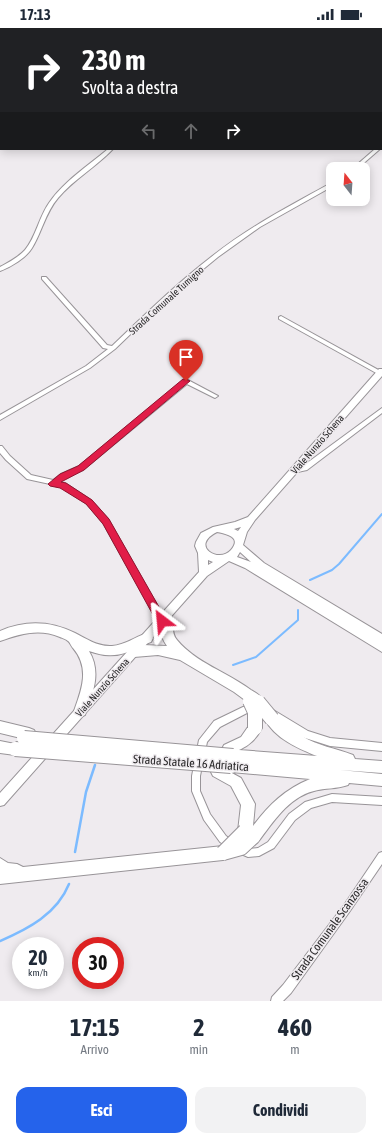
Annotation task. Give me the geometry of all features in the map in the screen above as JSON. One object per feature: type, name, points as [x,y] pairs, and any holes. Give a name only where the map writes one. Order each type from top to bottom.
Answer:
[{"type":"highway","points":[[164,619],[170,641],[183,655],[252,699],[278,727],[312,749],[344,758],[382,765]]},
{"type":"highway","points":[[0,636],[17,630],[36,627],[52,628],[96,649],[112,651],[128,647],[147,638]]},
{"type":"highway","points":[[66,634],[81,648],[90,664],[91,678],[80,711]]},
{"type":"highway","points":[[134,652],[147,649],[159,649],[183,655]]},
{"type":"highway","points":[[231,757],[246,741],[255,728],[255,712],[252,699]]},
{"type":"highway","points":[[0,727],[26,736]]},
{"type":"highway","name":"Strada Statale 16 Adriatica","points":[[0,735],[26,736],[76,742],[162,755]]},
{"type":"highway","name":"Strada Statale 16 Adriatica","points":[[0,747],[382,765]]},
{"type":"highway","points":[[162,755],[218,772],[236,782],[248,804],[249,834]]},
{"type":"highway","name":"Strada Statale 16 Adriatica","points":[[231,757],[382,780]]},
{"type":"highway","points":[[0,877],[223,853],[241,848],[249,834],[294,792],[313,784],[343,781],[382,783]]},
{"type":"highway","points":[[0,865],[6,870],[29,873]]},
{"type":"street","points":[[0,269],[24,254],[30,248],[47,207],[55,197],[70,182],[110,150]]},
{"type":"street","points":[[362,162],[377,150]]},
{"type":"street","name":"Strada Comunale Tumigno","points":[[0,418],[88,367],[113,348],[165,298],[216,256],[258,226],[326,188]]},
{"type":"street","points":[[44,278],[105,348],[113,348]]},
{"type":"street","points":[[281,318],[381,372]]},
{"type":"street","name":"Viale Nunzio Schena","points":[[240,543],[243,531],[252,518],[381,372]]},
{"type":"street","points":[[53,484],[64,476],[81,468],[186,381],[215,396]]},
{"type":"street","points":[[294,471],[305,468],[382,410]]},
{"type":"street","points":[[0,448],[8,458],[29,477],[53,484],[63,485],[89,502],[106,521],[164,619]]},
{"type":"street","name":"Viale Nunzio Schena","points":[[222,529],[237,525],[252,518]]},
{"type":"street","points":[[204,573],[203,552],[200,544],[204,535],[209,531],[222,529],[228,530],[236,535],[240,543],[261,566],[382,639]]},
{"type":"street","points":[[226,558],[238,552],[240,543]]},
{"type":"street","points":[[203,552],[214,558],[226,558],[248,565],[382,648]]},
{"type":"street","name":"Viale Nunzio Schena","points":[[0,801],[204,573],[226,558]]},
{"type":"street","points":[[382,747],[330,742],[305,734],[273,712],[260,708],[246,710],[217,724],[203,740],[196,776],[196,791],[207,817],[223,839],[248,853],[259,852],[271,845],[292,817],[308,805],[332,798],[382,801]]},
{"type":"street","name":"Strada Comunale Scanzossa","points":[[276,1001],[287,989],[347,908],[382,856]]},
{"type":"waterway","points":[[310,580],[332,570],[339,564],[382,514]]},
{"type":"waterway","points":[[233,665],[256,657],[298,620],[298,610]]},
{"type":"waterway","points":[[75,852],[86,792],[95,765]]},
{"type":"waterway","points":[[0,941],[31,926],[49,912],[64,895],[69,884]]},
{"type":"route","points":[[162,621],[106,521],[89,502],[63,485],[53,484],[64,476],[81,468],[186,381]]}]
